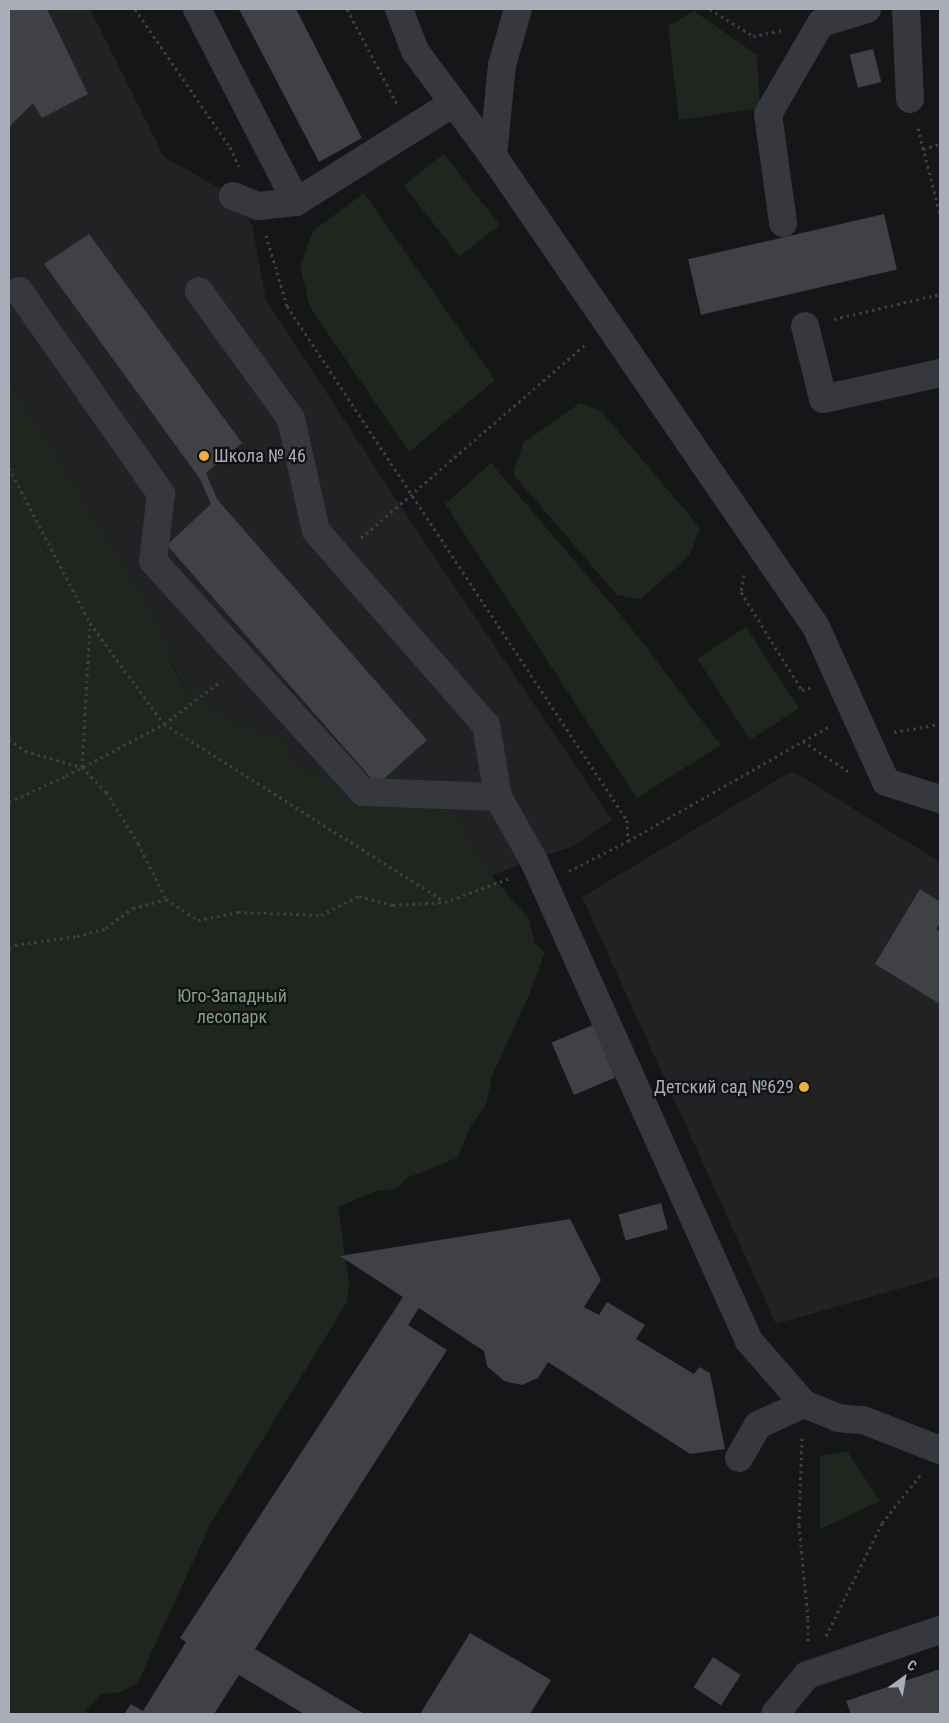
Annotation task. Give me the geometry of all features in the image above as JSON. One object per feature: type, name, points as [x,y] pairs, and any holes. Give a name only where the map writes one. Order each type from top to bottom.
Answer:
[{"type":"lane","points":[[197,9],[296,202]]},
{"type":"lane","points":[[398,9],[416,51],[493,156],[816,627],[886,782],[940,798]]},
{"type":"lane","points":[[493,156],[502,66],[518,9]]},
{"type":"lane","points":[[783,223],[768,114],[821,23],[867,9]]},
{"type":"lane","points":[[906,9],[910,99]]},
{"type":"lane","points":[[233,196],[258,206],[296,202],[453,102]]},
{"type":"lane","points":[[199,291],[291,419],[316,531],[486,725],[498,797],[533,859],[749,1341],[804,1404],[838,1418],[863,1420],[940,1450]]},
{"type":"lane","points":[[20,292],[161,494],[152,561],[363,792],[498,797]]},
{"type":"lane","points":[[805,326],[823,399],[940,373]]},
{"type":"lane","points":[[738,1458],[758,1425],[804,1404]]},
{"type":"lane","points":[[775,1714],[807,1675],[940,1630]]},
{"type":"path","points":[[135,9],[230,147],[258,206],[287,306],[627,820],[628,841]]},
{"type":"path","points":[[347,9],[397,105]]},
{"type":"path","points":[[710,9],[753,36],[821,23]]},
{"type":"path","points":[[910,99],[940,214]]},
{"type":"path","points":[[923,149],[940,144]]},
{"type":"path","points":[[805,326],[940,294]]},
{"type":"path","points":[[339,557],[609,325]]},
{"type":"path","points":[[9,468],[90,623],[164,724],[444,902]]},
{"type":"path","points":[[82,767],[90,623]]},
{"type":"path","points":[[9,802],[82,767],[164,724],[195,702]]},
{"type":"path","points":[[9,739],[25,751],[82,767],[106,792],[138,843],[166,898],[198,920],[238,912],[322,915],[359,896],[394,905],[444,902],[514,876],[544,884],[628,841],[834,724]]},
{"type":"path","points":[[893,732],[940,724]]},
{"type":"path","points":[[803,742],[851,774]]},
{"type":"path","points":[[9,949],[16,946],[77,936],[106,928],[133,908],[166,898]]},
{"type":"path","points":[[804,1404],[799,1524],[808,1619],[807,1675]]},
{"type":"path","points":[[807,1675],[882,1523],[940,1450]]},
{"type":"shaded area","name":"Школа № 46","points":[[9,9],[90,9],[164,157],[233,196],[252,225],[266,300],[399,504],[612,820],[572,847],[533,859],[455,890],[208,722],[9,409]]},
{"type":"shaded area","name":"Детский сад №629","points":[[792,771],[940,862],[940,1277],[776,1324],[582,897]]},
{"type":"green space","points":[[694,11],[757,55],[760,108],[679,120],[668,26]]},
{"type":"green space","points":[[444,154],[499,225],[459,256],[404,185]]},
{"type":"green space","points":[[364,193],[495,380],[409,452],[310,307],[300,267],[313,231]]},
{"type":"green space","name":"Юго-Западный лесопарк","points":[[9,382],[150,611],[175,659],[169,662],[189,693],[194,691],[229,725],[291,745],[290,762],[318,779],[335,774],[367,779],[381,770],[445,791],[472,853],[529,919],[535,944],[545,952],[529,995],[492,1076],[486,1104],[471,1126],[457,1158],[407,1178],[396,1189],[377,1191],[338,1207],[349,1284],[347,1302],[210,1525],[138,1682],[122,1692],[102,1694],[88,1708],[85,1714],[9,1714]]},
{"type":"green space","points":[[580,403],[601,411],[700,528],[690,555],[641,599],[617,595],[513,474],[523,443]]},
{"type":"green space","points":[[491,463],[625,620],[721,745],[637,798],[445,504]]},
{"type":"green space","points":[[746,627],[799,708],[750,740],[697,659]]},
{"type":"green space","points":[[847,1451],[880,1501],[820,1529],[820,1456]]},
{"type":"building","points":[[9,9],[47,9],[88,94],[42,118],[33,103],[9,127]]},
{"type":"building","points":[[239,9],[296,9],[362,138],[319,162]]},
{"type":"building","points":[[873,49],[881,82],[858,88],[850,55]]},
{"type":"building","points":[[884,214],[897,270],[701,315],[688,259]]},
{"type":"building","points":[[89,234],[242,443],[206,473],[217,499],[427,740],[377,785],[167,545],[211,504],[200,479],[44,264]]},
{"type":"building","points":[[920,889],[940,902],[940,923],[936,929],[940,932],[940,1004],[875,964]]},
{"type":"building","points":[[593,1025],[615,1077],[574,1095],[552,1043]]},
{"type":"building","points":[[661,1203],[668,1229],[625,1240],[618,1214]]},
{"type":"building","points":[[570,1219],[601,1280],[584,1307],[599,1315],[607,1302],[645,1325],[636,1339],[694,1374],[699,1367],[710,1373],[725,1449],[690,1454],[548,1362],[538,1378],[522,1385],[504,1381],[487,1366],[484,1351],[419,1308],[408,1325],[447,1350],[255,1649],[364,1714],[304,1714],[239,1675],[214,1714],[124,1714],[131,1704],[143,1711],[186,1642],[180,1638],[403,1297],[340,1256]]},
{"type":"building","points":[[470,1633],[551,1680],[530,1714],[420,1714]]},
{"type":"building","points":[[713,1657],[741,1675],[721,1705],[693,1687]]},
{"type":"building","points":[[940,1669],[940,1714],[851,1714],[846,1701]]},
{"type":"place","name":"Школа № 46","points":[[204,456]]},
{"type":"place","name":"Детский сад №629","points":[[804,1087]]}]
